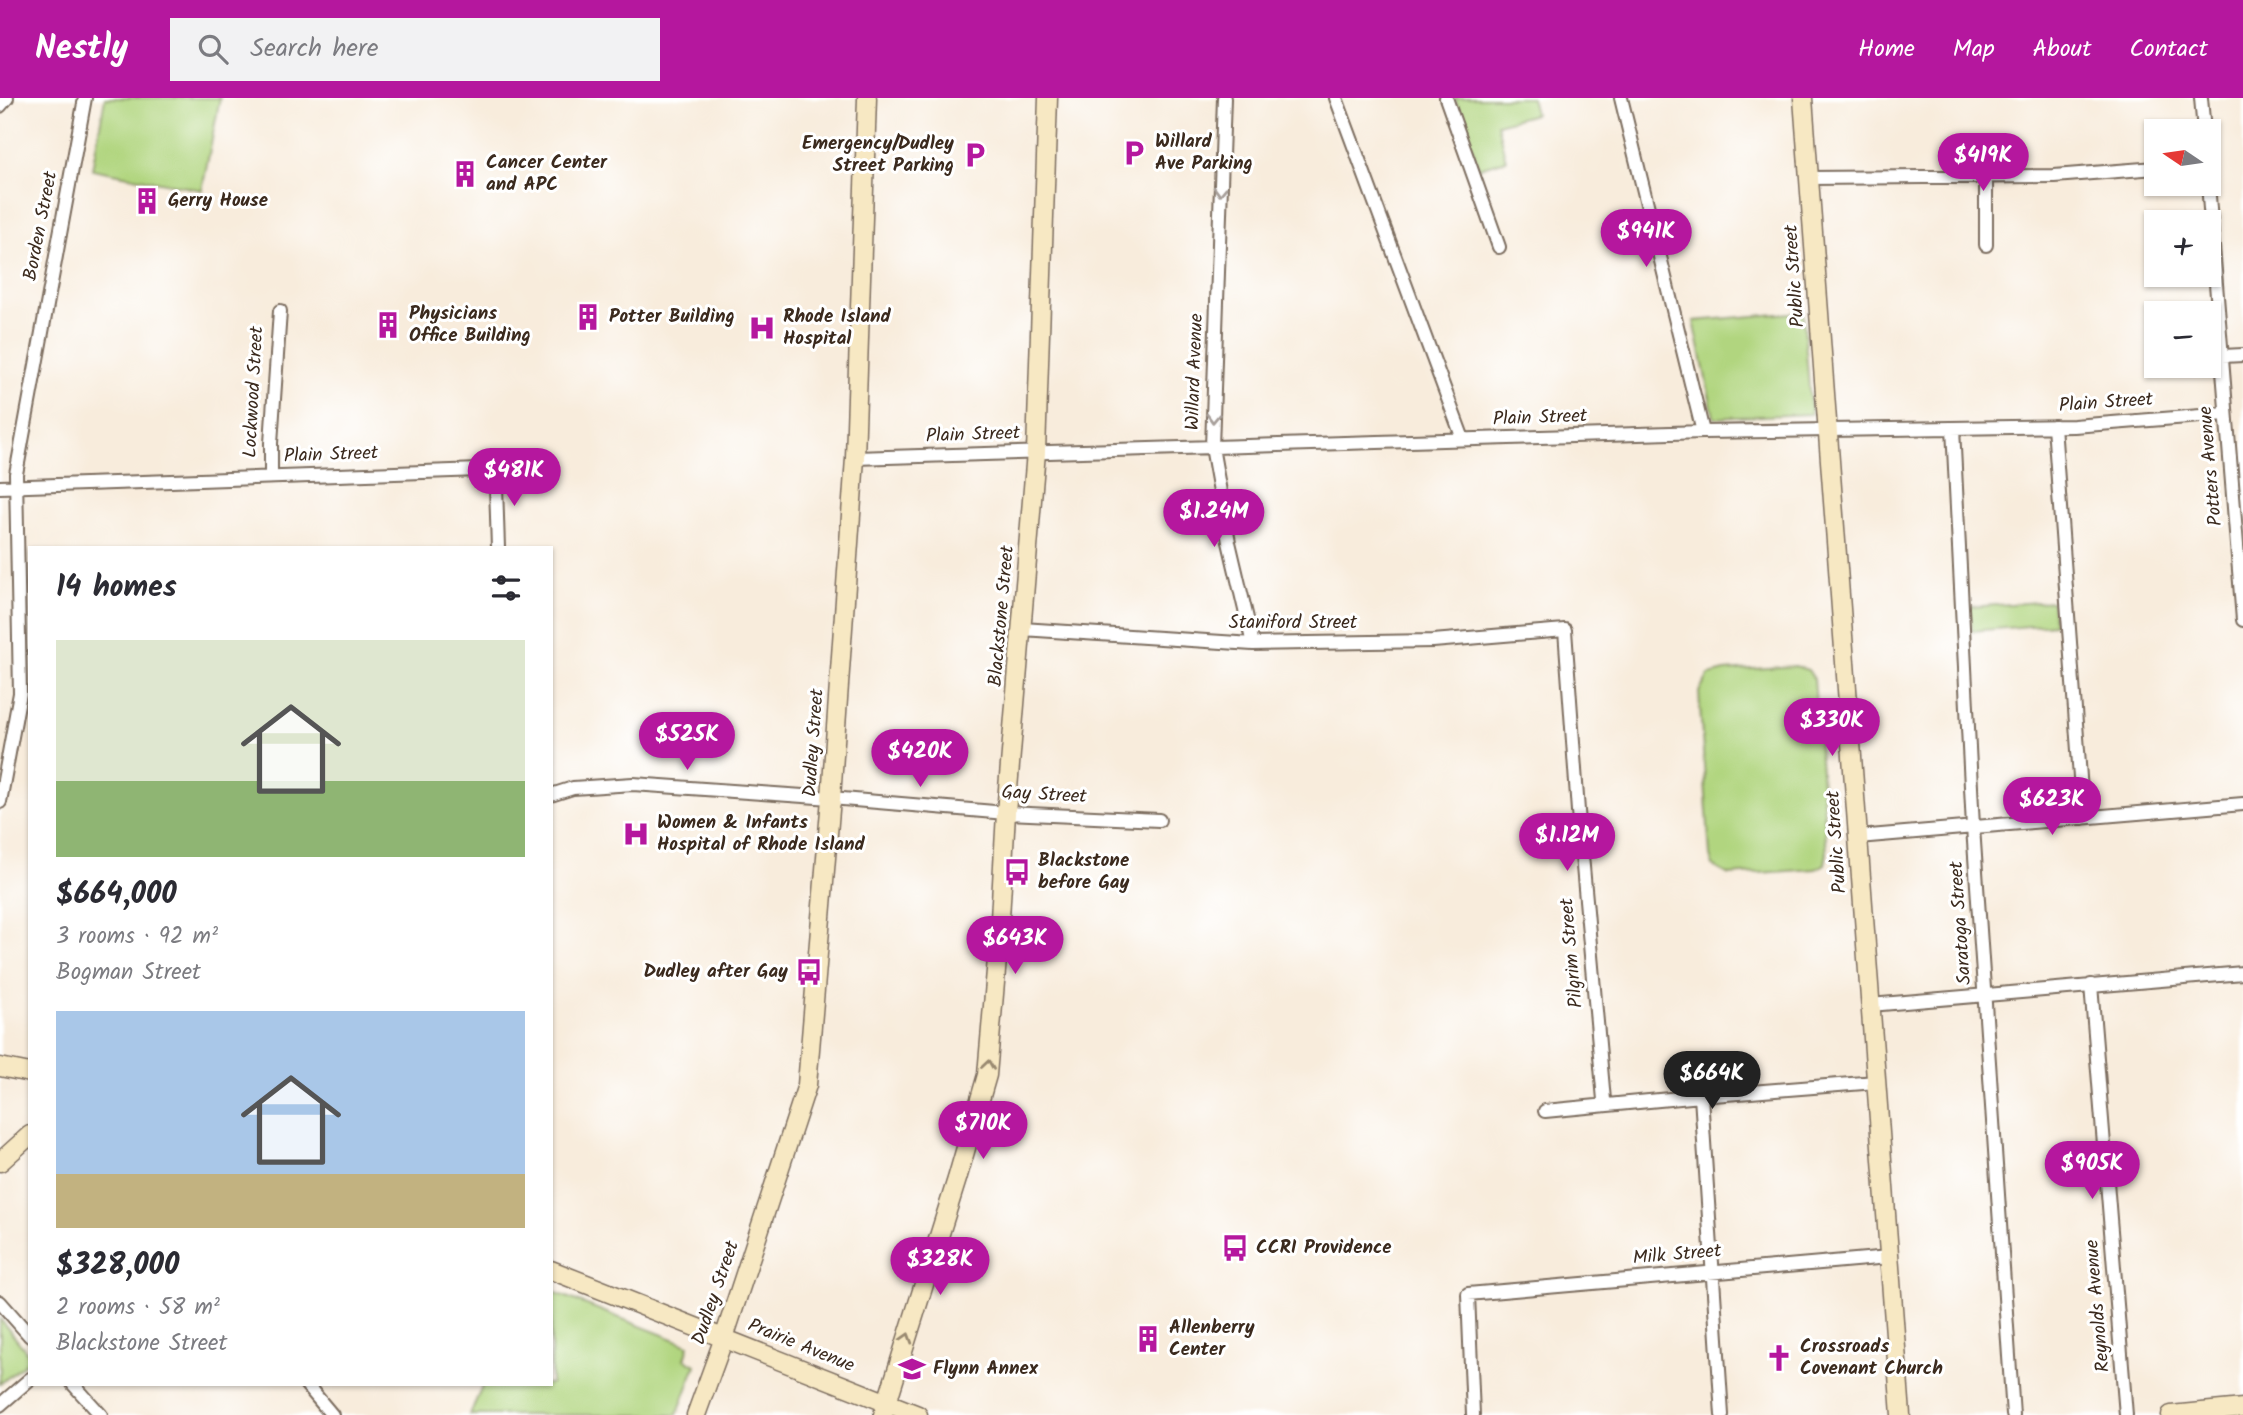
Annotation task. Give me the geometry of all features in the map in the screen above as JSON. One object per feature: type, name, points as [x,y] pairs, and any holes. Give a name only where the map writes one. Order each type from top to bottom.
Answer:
[{"type":"street","points":[[0,106],[7,98]]},
{"type":"street","name":"Borden Street","points":[[0,802],[20,693],[16,474],[85,98]]},
{"type":"street","name":"Dudley Street","points":[[696,1415],[807,1085],[855,457],[867,98]]},
{"type":"street","name":"Blackstone Street","points":[[885,1409],[965,1156],[987,1075],[1036,452],[1048,98]]},
{"type":"street","name":"Willard Avenue","points":[[1224,98],[1212,447],[1229,541],[1253,644]]},
{"type":"street","points":[[1336,98],[1463,439]]},
{"type":"street","points":[[1446,98],[1499,247]]},
{"type":"street","points":[[1621,98],[1703,432]]},
{"type":"street","name":"Public Street","points":[[1803,98],[1901,1415]]},
{"type":"street","points":[[2201,98],[2203,119]]},
{"type":"street","points":[[1809,178],[2054,176],[2144,168]]},
{"type":"street","points":[[1986,176],[1986,244]]},
{"type":"street","name":"Potters Avenue","points":[[2209,196],[2243,620]]},
{"type":"street","name":"Lockwood Street","points":[[271,476],[280,312]]},
{"type":"street","points":[[2223,356],[2243,355]]},
{"type":"street","name":"Plain Street","points":[[855,457],[1703,432],[2054,426],[2226,414]]},
{"type":"street","points":[[2054,426],[2083,818]]},
{"type":"street","name":"Saratoga Street","points":[[1952,428],[1973,827],[2012,1415]]},
{"type":"street","name":"Plain Street","points":[[0,486],[480,470],[492,477],[497,492],[498,546]]},
{"type":"street","name":"Staniford Street","points":[[1022,629],[1253,644],[1433,641],[1565,630]]},
{"type":"street","name":"Pilgrim Street","points":[[1565,630],[1578,811],[1604,1100],[1607,1104]]},
{"type":"street","name":"Gay Street","points":[[553,795],[573,788],[634,785],[1006,813],[1159,820]]},
{"type":"street","points":[[1858,837],[2243,804]]},
{"type":"street","points":[[1870,1005],[1985,993],[2243,973]]},
{"type":"street","name":"Reynolds Avenue","points":[[2091,985],[2126,1415]]},
{"type":"street","points":[[0,1067],[28,1073]]},
{"type":"street","points":[[1545,1111],[1876,1082]]},
{"type":"street","points":[[1701,1096],[1723,1415]]},
{"type":"street","points":[[0,1162],[28,1137]]},
{"type":"street","name":"Milk Street","points":[[1473,1415],[1468,1293],[1889,1257]]},
{"type":"street","name":"Prairie Avenue","points":[[553,1271],[724,1338],[885,1409],[918,1415]]},
{"type":"street","points":[[0,1302],[28,1334]]},
{"type":"street","points":[[0,1405],[28,1381]]},
{"type":"street","points":[[75,1386],[101,1415]]},
{"type":"street","points":[[308,1386],[332,1415]]},
{"type":"street","points":[[2171,1415],[2243,1408]]},
{"type":"green space","points":[[105,98],[220,98],[202,190],[92,169]]},
{"type":"green space","points":[[1455,98],[1531,98],[1535,114],[1497,124],[1506,160],[1479,168]]},
{"type":"green space","points":[[1803,312],[1811,414],[1714,418],[1694,321]]},
{"type":"green space","points":[[2052,601],[2054,624],[1972,631],[1970,607]]},
{"type":"green space","points":[[1795,666],[1808,670],[1814,679],[1827,853],[1825,864],[1816,869],[1729,875],[1713,866],[1710,856],[1699,692],[1709,675],[1725,671]]},
{"type":"green space","points":[[553,1292],[689,1345],[685,1359],[696,1365],[677,1415],[470,1415],[482,1386],[553,1386]]},
{"type":"green space","points":[[0,1319],[28,1354],[28,1361],[0,1384]]},
{"type":"place","name":"Willard Ave Parking","points":[[1134,153]]},
{"type":"place","name":"Emergency/Dudley Street Parking","points":[[975,155]]},
{"type":"place","name":"Cancer Center and APC","points":[[465,174]]},
{"type":"place","name":"Gerry House","points":[[147,201]]},
{"type":"place","name":"Potter Building","points":[[588,317]]},
{"type":"place","name":"Physicians Office Building","points":[[388,325]]},
{"type":"place","name":"Rhode Island Hospital","points":[[762,328]]},
{"type":"place","name":"Women & Infants Hospital of Rhode Island","points":[[636,834]]},
{"type":"place","name":"Blackstone before Gay","points":[[1017,872]]},
{"type":"place","name":"Dudley after Gay","points":[[809,972]]},
{"type":"place","name":"CCRI Providence","points":[[1235,1248]]},
{"type":"place","name":"Allenberry Center","points":[[1148,1339]]},
{"type":"place","name":"Crossroads Covenant Church","points":[[1779,1358]]},
{"type":"place","name":"Flynn Annex","points":[[912,1369]]}]
